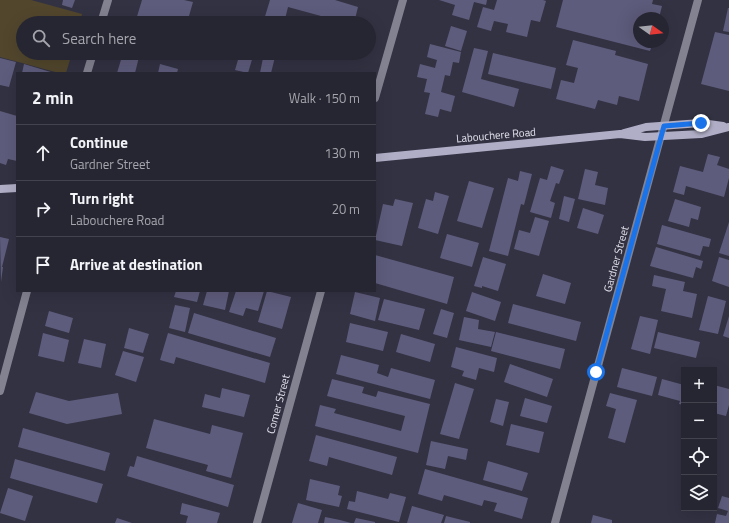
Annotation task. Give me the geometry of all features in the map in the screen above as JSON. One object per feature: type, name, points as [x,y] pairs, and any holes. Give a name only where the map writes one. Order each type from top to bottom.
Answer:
[{"type":"main road","name":"Labouchere Road","points":[[376,158],[620,134],[646,127],[701,123],[727,127]]},
{"type":"main road","name":"Labouchere Road","points":[[620,134],[645,137],[701,134],[727,127]]},
{"type":"main road","points":[[0,189],[16,188]]},
{"type":"street","points":[[103,16],[108,0]]},
{"type":"street","points":[[376,94],[403,0]]},
{"type":"street","name":"Gardner Street","points":[[555,523],[698,0]]},
{"type":"street","points":[[87,72],[91,60]]},
{"type":"street","points":[[0,391],[27,292]]},
{"type":"street","name":"Comer Street","points":[[257,523],[321,292]]},
{"type":"shaded area","points":[[0,0],[31,0],[82,14],[82,16],[16,16],[16,60],[70,60],[66,72],[55,72],[0,57]]},
{"type":"building","points":[[63,0],[75,0],[72,8],[62,5]]},
{"type":"building","points":[[142,0],[184,0],[193,2],[189,16],[137,16]]},
{"type":"building","points":[[270,0],[335,0],[358,7],[356,16],[321,16],[288,7],[286,16],[265,16]]},
{"type":"building","points":[[439,0],[487,0],[486,5],[474,2],[469,20],[452,15],[455,5]]},
{"type":"building","points":[[497,0],[546,1],[540,22],[531,20],[527,37],[506,32],[508,24],[494,21],[491,31],[477,27],[483,7],[494,10]]},
{"type":"building","points":[[563,0],[653,0],[652,4],[662,6],[660,12],[633,12],[633,47],[556,27]]},
{"type":"building","points":[[729,8],[729,32],[723,31]]},
{"type":"building","points":[[451,26],[467,31],[461,51],[445,46]]},
{"type":"building","points":[[715,32],[729,35],[729,91],[701,84]]},
{"type":"building","points":[[573,40],[616,51],[615,55],[648,64],[639,101],[619,96],[617,105],[598,100],[595,109],[556,99],[561,80],[574,83],[578,68],[566,65]]},
{"type":"building","points":[[430,44],[461,52],[459,63],[453,62],[450,76],[445,75],[441,92],[455,96],[451,112],[440,109],[438,117],[425,114],[430,93],[424,92],[427,79],[417,77],[420,64],[435,68],[437,60],[427,57]]},
{"type":"building","points":[[474,48],[488,51],[481,79],[519,89],[514,107],[462,92]]},
{"type":"building","points":[[638,48],[651,48],[650,51]]},
{"type":"building","points":[[493,53],[556,68],[551,89],[488,74]]},
{"type":"building","points":[[0,58],[16,62],[9,87],[0,85]]},
{"type":"building","points":[[121,60],[138,60],[135,72],[117,72]]},
{"type":"building","points":[[238,60],[252,60],[248,72],[235,70]]},
{"type":"building","points":[[263,60],[274,60],[271,72],[260,72]]},
{"type":"building","points":[[24,64],[51,72],[22,72]]},
{"type":"building","points":[[160,64],[178,69],[177,72],[158,72]]},
{"type":"building","points":[[0,111],[16,116],[16,161],[8,159],[6,165],[0,163]]},
{"type":"building","points":[[708,154],[720,157],[717,165],[729,169],[729,178],[724,197],[686,186],[684,195],[673,192],[680,166],[703,172]]},
{"type":"building","points":[[551,166],[564,170],[559,184],[556,183],[550,201],[555,203],[551,218],[530,212],[540,178],[547,180]]},
{"type":"building","points":[[585,169],[598,172],[595,185],[608,188],[605,205],[578,199]]},
{"type":"building","points":[[520,171],[532,174],[524,205],[521,204],[508,256],[489,251],[508,178],[518,181]]},
{"type":"building","points":[[469,181],[494,188],[482,228],[457,221]]},
{"type":"building","points":[[435,192],[449,196],[438,234],[418,228],[426,199],[433,201]]},
{"type":"building","points":[[564,196],[575,199],[569,222],[559,219]]},
{"type":"building","points":[[395,199],[413,203],[402,246],[376,240],[383,204],[393,206]]},
{"type":"building","points":[[675,199],[701,207],[698,220],[691,218],[689,227],[668,221]]},
{"type":"building","points":[[583,208],[604,215],[598,234],[577,228]]},
{"type":"building","points":[[535,217],[549,221],[539,256],[514,249],[519,230],[530,233]]},
{"type":"building","points":[[729,222],[729,256],[719,253]]},
{"type":"building","points":[[662,225],[711,239],[709,247],[703,246],[700,256],[657,244]]},
{"type":"building","points":[[447,234],[479,243],[472,267],[440,258]]},
{"type":"building","points":[[0,237],[9,239],[2,267],[1,282]]},
{"type":"building","points":[[656,247],[703,261],[701,269],[696,267],[693,278],[650,266]]},
{"type":"building","points":[[376,255],[454,277],[447,304],[376,283]]},
{"type":"building","points":[[483,257],[506,264],[498,291],[482,286],[482,288],[474,286]]},
{"type":"building","points":[[719,257],[729,260],[729,287],[712,281]]},
{"type":"building","points":[[543,274],[571,283],[565,304],[536,296]]},
{"type":"building","points":[[654,275],[685,282],[683,291],[697,294],[692,318],[661,311],[666,289],[652,286]]},
{"type":"building","points":[[176,292],[200,292],[197,302],[174,297]]},
{"type":"building","points":[[207,292],[229,292],[225,310],[203,305]]},
{"type":"building","points":[[236,292],[264,292],[258,311],[246,308],[243,316],[229,312]]},
{"type":"building","points":[[267,292],[291,297],[282,329],[258,322]]},
{"type":"building","points":[[355,292],[380,298],[375,321],[350,314]]},
{"type":"building","points":[[472,292],[501,302],[495,321],[466,311]]},
{"type":"building","points":[[708,296],[726,301],[718,334],[699,330]]},
{"type":"building","points":[[384,299],[425,309],[419,330],[378,320]]},
{"type":"building","points":[[513,304],[581,322],[576,341],[508,323]]},
{"type":"building","points":[[175,305],[190,308],[185,332],[169,328]]},
{"type":"building","points":[[441,309],[454,313],[447,338],[433,334]]},
{"type":"building","points":[[49,311],[73,318],[69,333],[45,326]]},
{"type":"building","points":[[194,313],[276,338],[270,357],[188,333]]},
{"type":"building","points":[[640,316],[658,320],[650,354],[631,349]]},
{"type":"building","points":[[729,316],[729,338],[723,336]]},
{"type":"building","points":[[464,317],[479,320],[478,329],[495,332],[491,347],[459,340]]},
{"type":"building","points":[[350,323],[388,332],[383,351],[346,342]]},
{"type":"building","points":[[129,328],[149,334],[143,353],[124,348]]},
{"type":"building","points":[[496,332],[565,349],[560,369],[491,351]]},
{"type":"building","points":[[658,332],[700,342],[696,358],[654,348]]},
{"type":"building","points":[[43,333],[69,340],[64,362],[38,356]]},
{"type":"building","points":[[168,333],[270,363],[265,383],[176,357],[174,364],[160,360]]},
{"type":"building","points":[[401,334],[435,344],[430,362],[396,352]]},
{"type":"building","points":[[84,339],[106,344],[101,368],[78,363]]},
{"type":"building","points":[[456,347],[497,358],[494,372],[479,368],[476,380],[462,376],[464,371],[451,367]]},
{"type":"building","points":[[123,351],[144,357],[136,382],[115,375]]},
{"type":"building","points":[[341,355],[379,365],[377,373],[388,377],[391,368],[435,380],[430,399],[336,374]]},
{"type":"building","points":[[510,364],[553,379],[547,397],[504,382]]},
{"type":"building","points":[[622,368],[657,377],[652,396],[617,387]]},
{"type":"building","points":[[332,379],[364,387],[362,393],[376,397],[378,391],[430,404],[418,453],[315,426],[320,405],[336,409],[334,413],[401,431],[405,416],[327,396]]},
{"type":"building","points":[[662,379],[681,384],[681,404],[679,404],[680,401],[658,395]]},
{"type":"building","points":[[455,383],[474,389],[459,439],[440,434]]},
{"type":"building","points":[[717,386],[729,389],[729,405],[726,416],[717,414]]},
{"type":"building","points":[[222,388],[250,395],[244,417],[202,407],[205,394],[220,398]]},
{"type":"building","points":[[36,392],[69,401],[118,393],[122,414],[67,424],[29,413]]},
{"type":"building","points":[[610,393],[637,400],[625,443],[608,438],[616,409],[606,406]]},
{"type":"building","points":[[525,398],[552,406],[547,423],[520,416]]},
{"type":"building","points":[[496,399],[509,402],[503,426],[490,422]]},
{"type":"building","points":[[154,419],[210,434],[212,425],[243,433],[231,478],[206,471],[208,465],[146,448]]},
{"type":"building","points":[[511,424],[544,432],[539,453],[506,445]]},
{"type":"building","points":[[23,428],[110,453],[105,471],[18,447]]},
{"type":"building","points":[[316,435],[397,457],[392,475],[329,457],[327,466],[309,461]]},
{"type":"building","points":[[431,441],[468,449],[466,460],[448,456],[445,469],[426,465]]},
{"type":"building","points":[[137,456],[234,485],[228,507],[127,476],[130,466],[134,467]]},
{"type":"building","points":[[15,459],[103,484],[97,503],[10,478]]},
{"type":"building","points":[[488,461],[528,473],[522,491],[483,480]]},
{"type":"building","points":[[425,469],[528,498],[522,519],[494,511],[497,503],[484,500],[482,506],[444,495],[442,501],[418,494]]},
{"type":"building","points":[[310,479],[340,486],[338,495],[342,496],[339,507],[306,500]]},
{"type":"building","points":[[8,488],[33,496],[25,521],[0,513]]},
{"type":"building","points":[[357,491],[388,499],[390,493],[406,497],[399,522],[347,509],[349,501],[355,502]]},
{"type":"building","points":[[722,496],[729,498],[729,523],[715,523],[717,514],[726,516],[728,511],[718,508]]},
{"type":"building","points":[[182,503],[220,513],[217,523],[186,523],[188,516],[180,514]]},
{"type":"building","points":[[298,503],[322,510],[318,523],[292,523]]},
{"type":"building","points":[[412,506],[444,515],[441,523],[407,523]]},
{"type":"building","points":[[593,515],[612,520],[612,523],[591,523]]},
{"type":"building","points":[[446,516],[470,522],[470,523],[444,523]]},
{"type":"building","points":[[325,517],[340,520],[351,523],[324,523]]},
{"type":"building","points":[[117,518],[132,523],[115,523]]},
{"type":"building","points":[[356,518],[375,522],[375,523],[354,523]]},
{"type":"route","points":[[596,372],[664,126],[701,123]]}]
